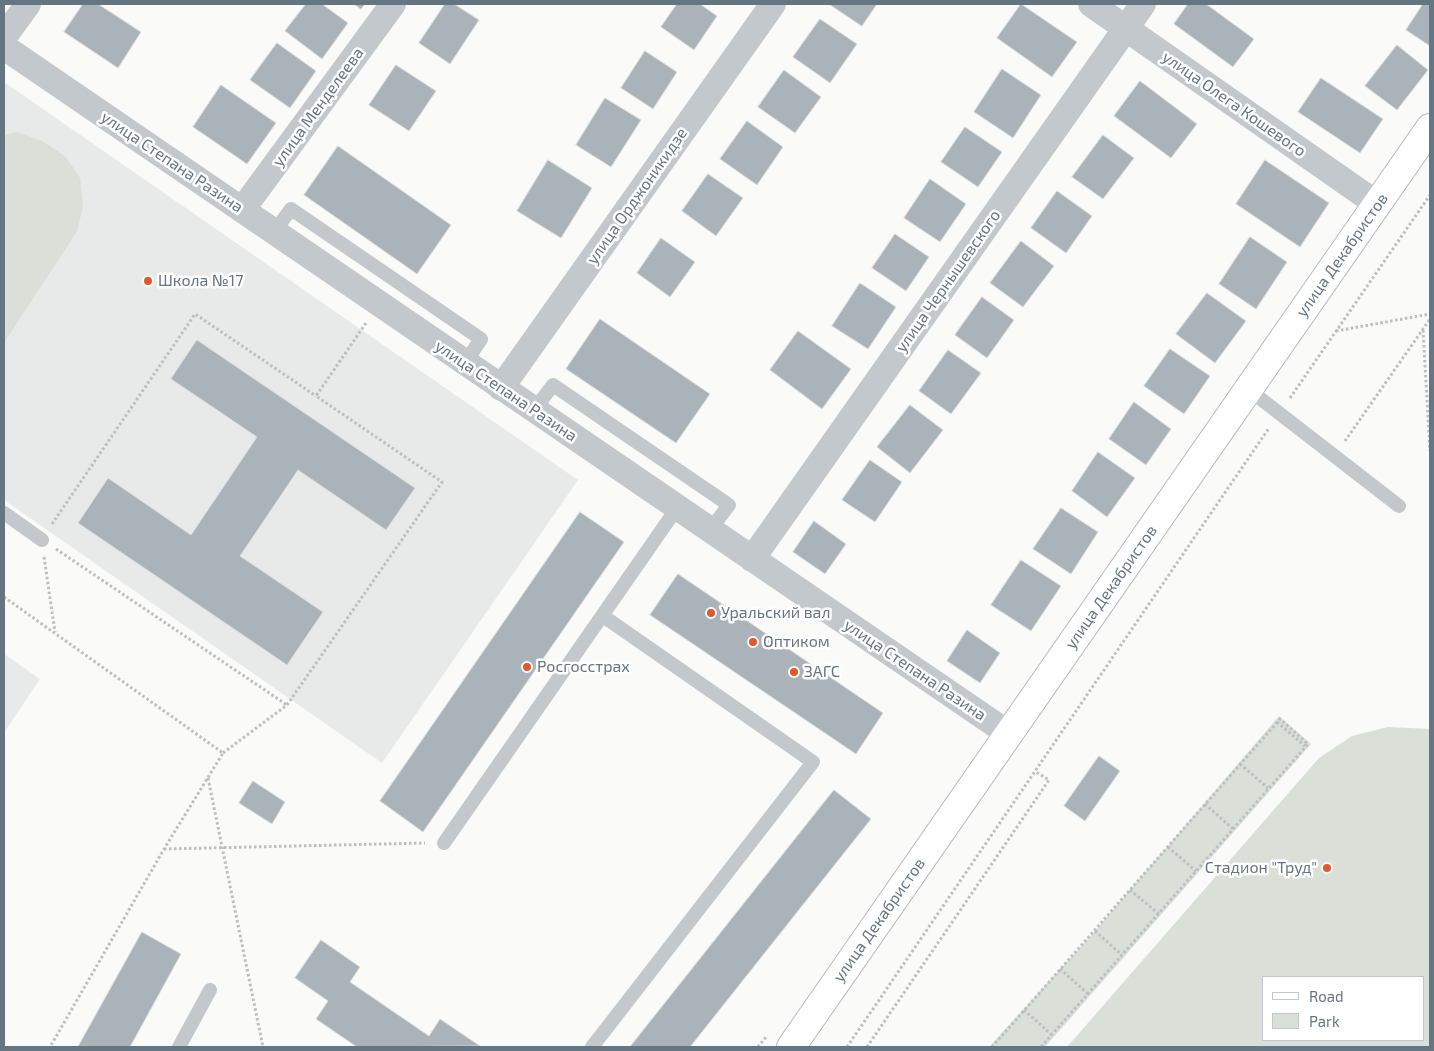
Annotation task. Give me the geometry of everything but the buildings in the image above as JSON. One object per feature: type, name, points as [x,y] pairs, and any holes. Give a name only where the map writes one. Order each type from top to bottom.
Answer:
[{"type":"street","points":[[4,37],[28,4]]},
{"type":"street","name":"улица Менделеева","points":[[242,210],[393,4]]},
{"type":"street","name":"улица Орджоникидзе","points":[[501,388],[774,4]]},
{"type":"street","name":"улица Олега Кошевого","points":[[1091,4],[1377,204]]},
{"type":"street","name":"улица Чернышевского","points":[[752,559],[1143,4]]},
{"type":"street","name":"улица Степана Разина","points":[[4,47],[1009,734]]},
{"type":"street","name":"улица Декабристов","points":[[791,1047],[1430,128]]},
{"type":"lane","points":[[534,410],[553,385],[577,401],[729,505],[710,530]]},
{"type":"lane","points":[[1248,389],[1399,506]]},
{"type":"lane","points":[[444,843],[677,508]]},
{"type":"lane","points":[[4,513],[42,540]]},
{"type":"lane","points":[[592,1047],[813,762],[603,616]]},
{"type":"lane","points":[[179,1047],[210,990]]},
{"type":"path","points":[[847,1047],[1430,195]]},
{"type":"path","points":[[50,1047],[164,849],[223,752],[288,706],[442,482],[195,314],[42,540],[55,633]]},
{"type":"path","points":[[1336,331],[1430,314]]},
{"type":"path","points":[[316,396],[370,316]]},
{"type":"path","points":[[1335,456],[1430,319]]},
{"type":"path","points":[[1423,330],[1430,451]]},
{"type":"path","points":[[42,540],[288,706]]},
{"type":"path","points":[[4,597],[223,752]]},
{"type":"path","points":[[992,1047],[1278,722],[1305,746],[1041,1047]]},
{"type":"path","points":[[1240,764],[1269,788]]},
{"type":"path","points":[[866,1047],[1049,780],[1036,771]]},
{"type":"path","points":[[208,777],[263,1047]]},
{"type":"path","points":[[1205,804],[1233,829]]},
{"type":"path","points":[[164,849],[444,843]]},
{"type":"path","points":[[1168,847],[1196,871]]},
{"type":"path","points":[[1130,890],[1159,914]]},
{"type":"path","points":[[1094,930],[1122,955]]},
{"type":"path","points":[[1060,969],[1088,994]]},
{"type":"path","points":[[1024,1010],[1052,1035]]},
{"type":"shaded area","name":"Школа №17","points":[[4,82],[578,480],[382,763],[4,500]]},
{"type":"shaded area","points":[[4,654],[40,679],[4,733]]},
{"type":"green space","points":[[17,132],[42,141],[66,157],[80,178],[83,207],[77,231],[4,343],[4,135]]},
{"type":"green space","points":[[1279,716],[1311,744],[1045,1047],[989,1047],[1095,931]]},
{"type":"green space","name":"Стадион \"Труд\"","points":[[1388,727],[1430,729],[1430,1047],[1067,1047],[1319,758],[1352,736]]},
{"type":"place","name":"Школа №17","points":[[148,281]]},
{"type":"place","name":"Уральский вал","points":[[711,613]]},
{"type":"place","name":"Оптиком","points":[[753,642]]},
{"type":"place","name":"Росгосстрах","points":[[527,667]]},
{"type":"place","name":"ЗАГС","points":[[794,672]]},
{"type":"place","name":"Стадион \"Труд\"","points":[[1327,868]]}]
